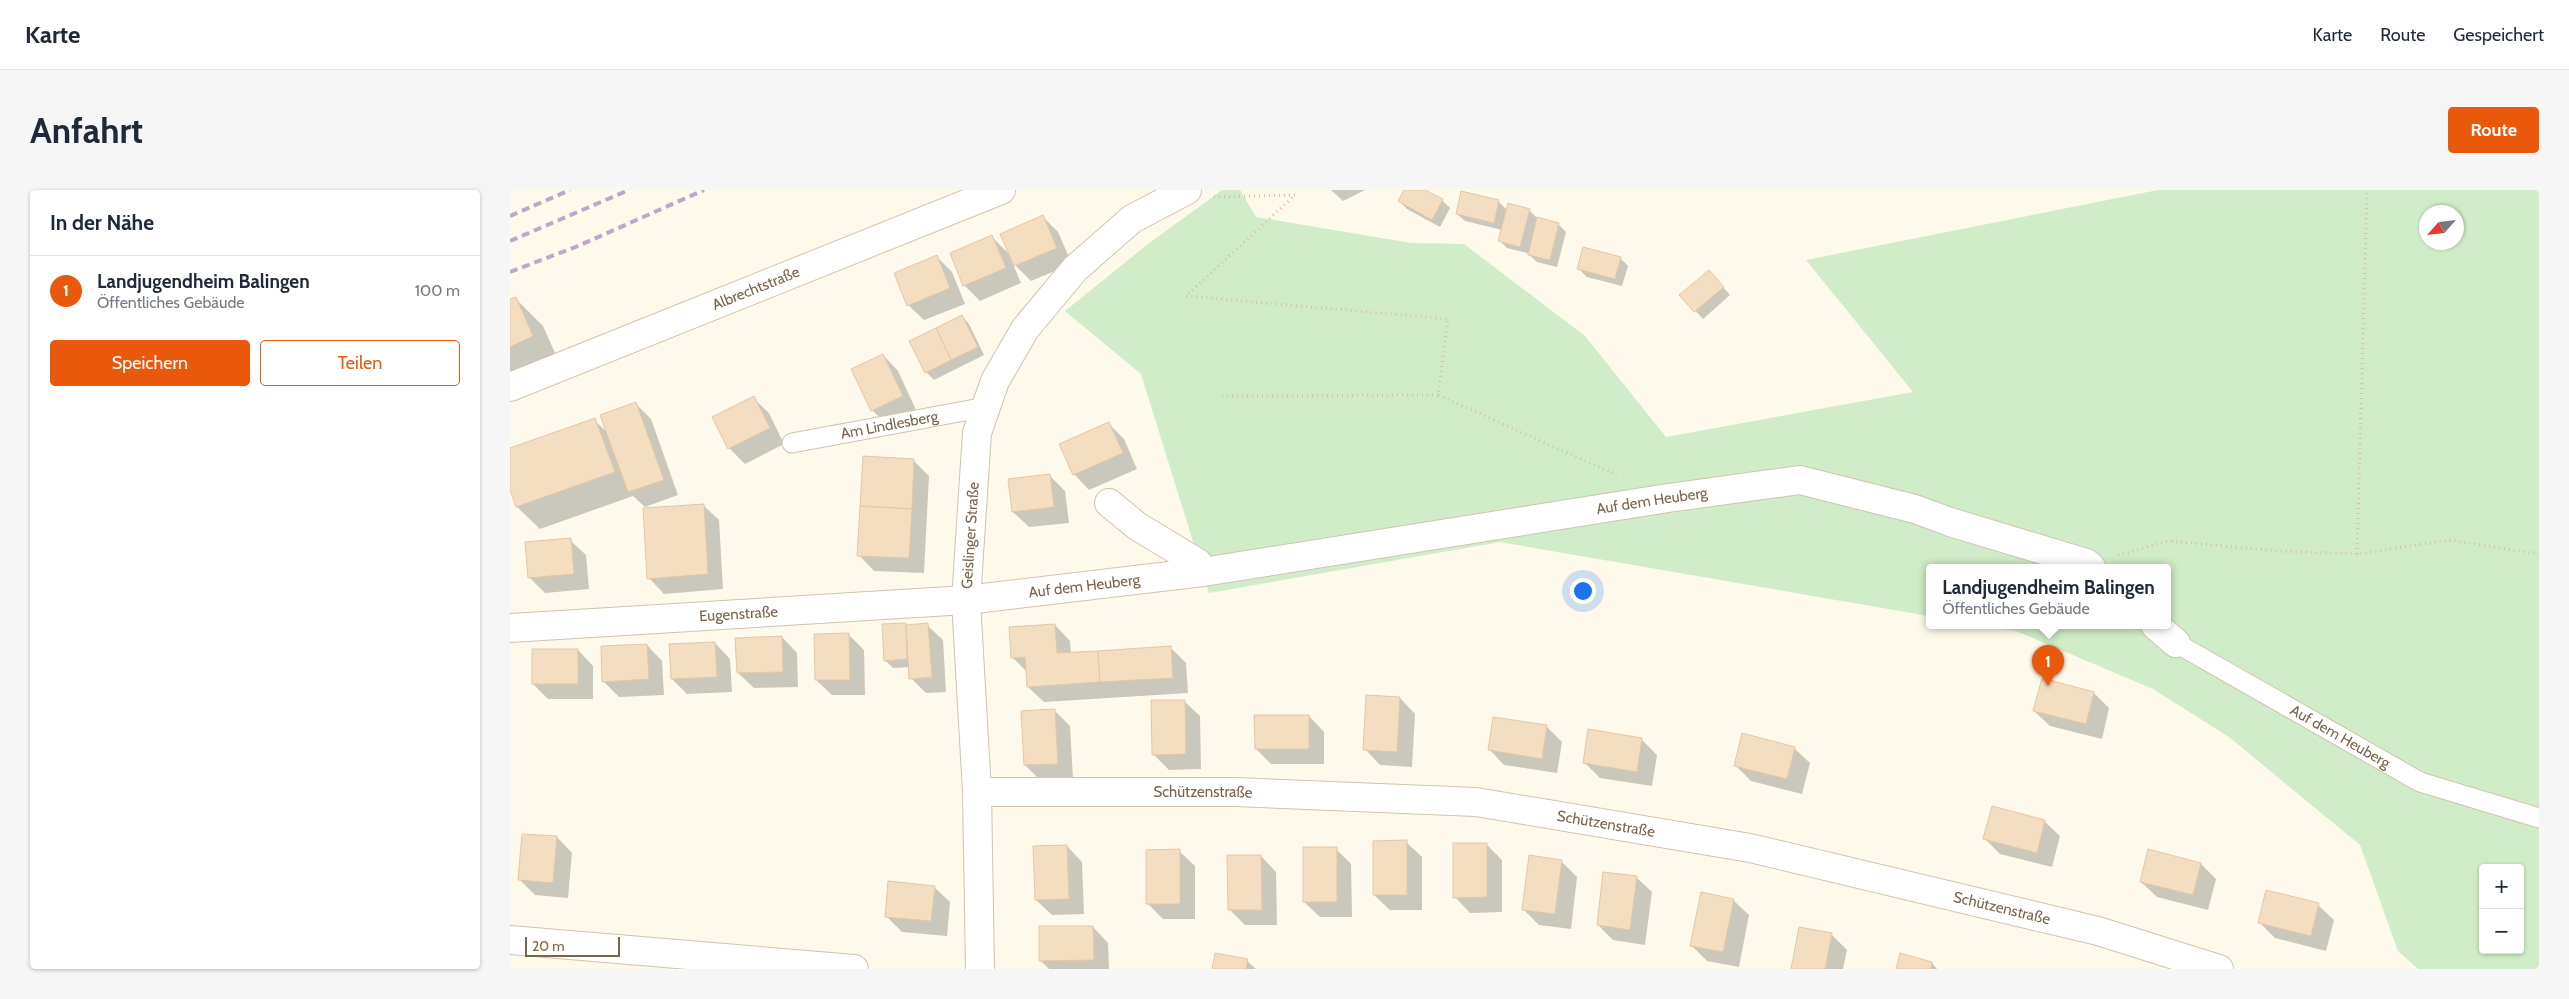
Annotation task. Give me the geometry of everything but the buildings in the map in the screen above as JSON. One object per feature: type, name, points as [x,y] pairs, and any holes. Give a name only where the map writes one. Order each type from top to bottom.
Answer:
[{"type":"street","name":"Albrechtstraße","points":[[510,387],[1001,190]]},
{"type":"street","name":"Geislinger Straße","points":[[980,969],[977,792],[966,600],[977,433],[995,381],[1025,329],[1075,269],[1132,219],[1179,194]]},
{"type":"street","name":"Auf dem Heuberg","points":[[966,600],[1203,572],[1658,500],[1800,480],[1915,509],[1950,522],[2085,564]]},
{"type":"street","points":[[1109,503],[1137,526],[1198,562],[1203,572]]},
{"type":"street","name":"Eugenstraße","points":[[510,628],[966,600]]},
{"type":"street","name":"Auf dem Heuberg","points":[[2160,629],[2176,643]]},
{"type":"street","name":"Schützenstraße","points":[[977,792],[1235,792],[1476,802],[1750,848],[2098,931],[2219,969]]},
{"type":"street","points":[[510,940],[854,969]]},
{"type":"lane","name":"Am Lindlesberg","points":[[792,443],[986,407]]},
{"type":"lane","name":"Auf dem Heuberg","points":[[2176,643],[2420,782],[2539,818]]},
{"type":"path","points":[[2357,554],[2367,190]]},
{"type":"path","points":[[1179,194],[1295,195],[1186,296],[1448,319],[1438,395]]},
{"type":"path","points":[[1222,396],[1438,395],[1623,477]]},
{"type":"path","points":[[2091,564],[2168,541],[2279,551],[2357,554],[2449,540],[2539,554]]},
{"type":"green space","points":[[1222,190],[1240,190],[1256,217],[1411,243],[1464,244],[1585,336],[1666,437],[1913,392],[1806,260],[2158,190],[2539,190],[2539,969],[2418,969],[2398,951],[2360,845],[2229,737],[2153,689],[2016,631],[2004,629],[2171,629],[2171,564],[1926,564],[1926,615],[1500,542],[1209,593],[1141,374],[1065,311],[1148,244]]},
{"type":"railway","points":[[510,216],[570,190]]},
{"type":"railway","points":[[510,241],[629,190]]},
{"type":"railway","points":[[510,272],[578,246],[704,190]]},
{"type":"place","name":"Landjugendheim Balingen","points":[[2048,686]]}]
